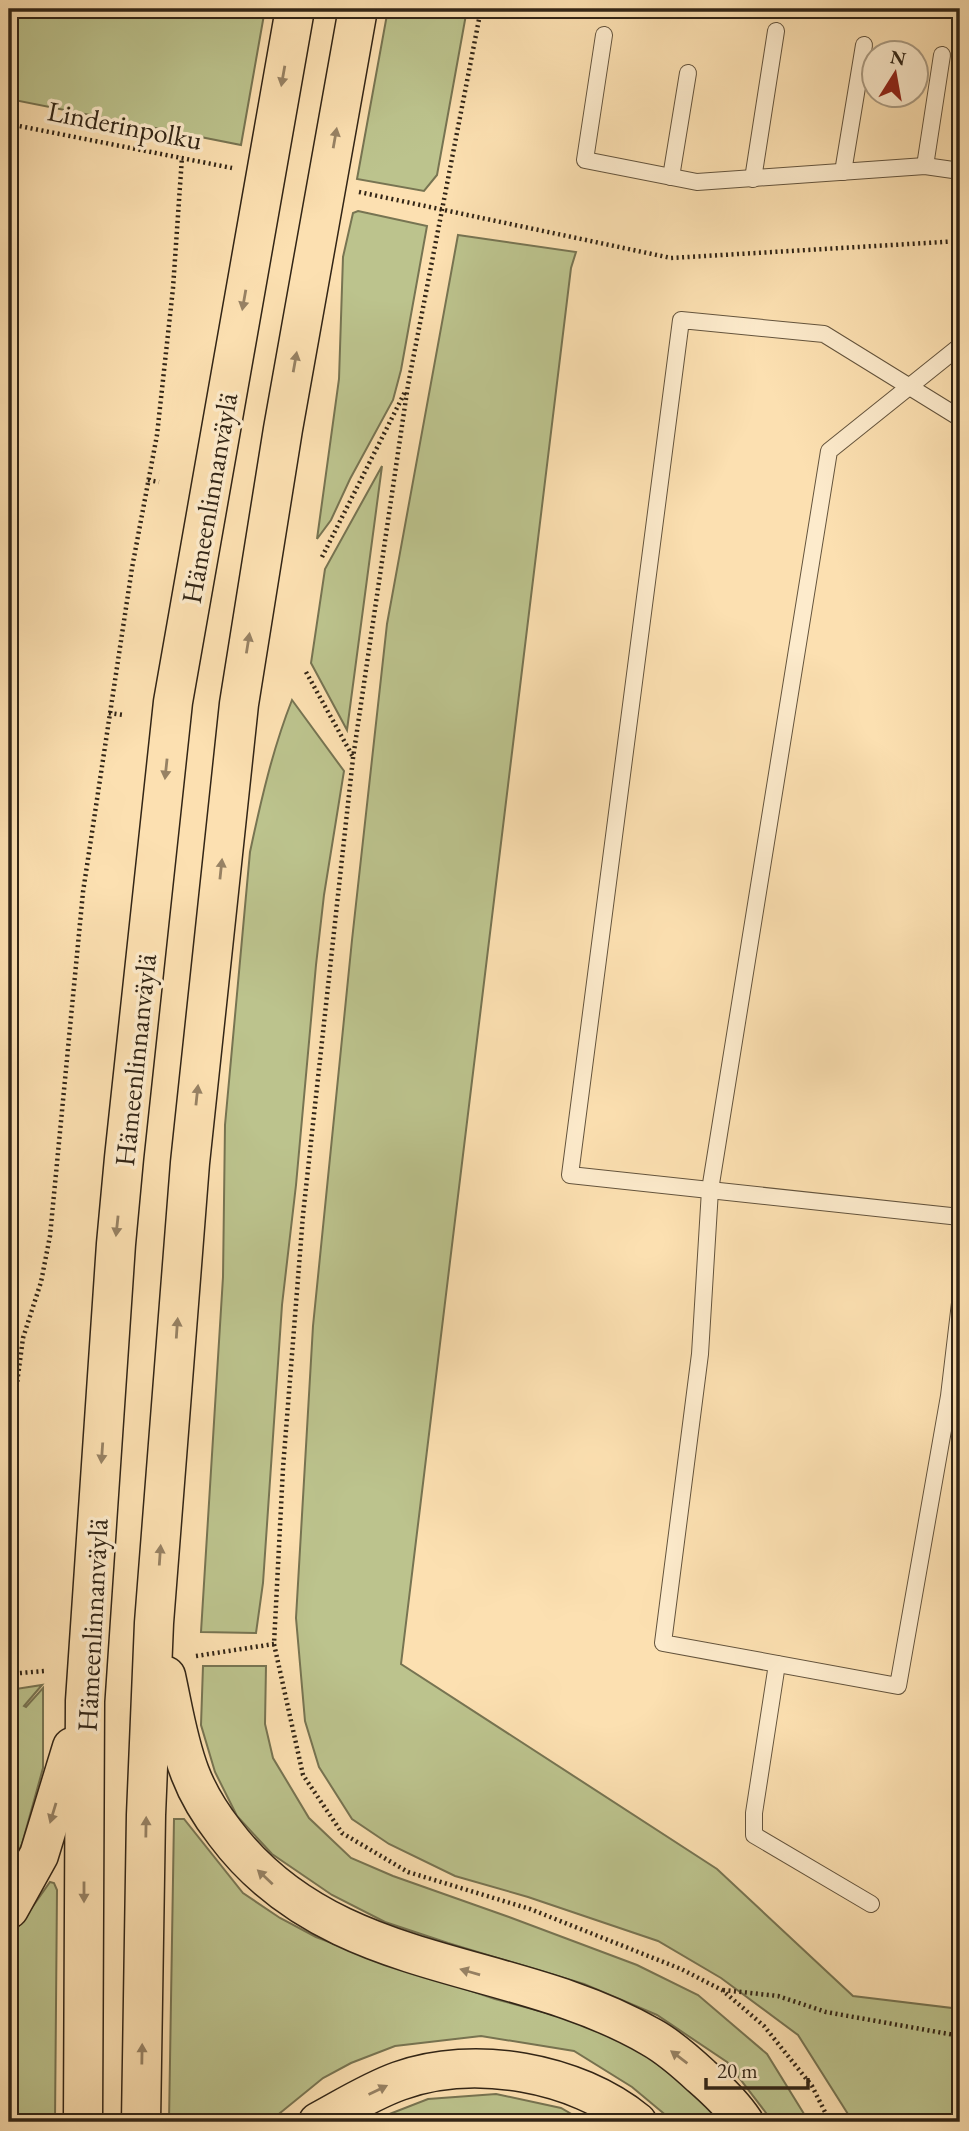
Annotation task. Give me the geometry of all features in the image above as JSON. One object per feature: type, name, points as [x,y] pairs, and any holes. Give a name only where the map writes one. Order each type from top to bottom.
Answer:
[{"type":"highway","name":"Hämeenlinnanväylä","points":[[83,2122],[85,1701],[116,1244],[173,702],[295,9]]},
{"type":"highway","points":[[141,2122],[146,1815],[154,1623],[190,1163],[239,704],[283,429],[358,9]]},
{"type":"highway","points":[[154,1623],[190,1775],[212,1815],[237,1850],[271,1882],[308,1909],[353,1933],[565,2000],[613,2018],[652,2037],[714,2087],[744,2122]]},
{"type":"highway","points":[[9,1909],[39,1855],[85,1701]]},
{"type":"highway","points":[[318,2122],[399,2080],[441,2071],[488,2069],[529,2072],[578,2087],[620,2108],[637,2122]]},
{"type":"lane","points":[[753,179],[776,31]]},
{"type":"lane","points":[[604,35],[584,160],[697,182],[925,166],[960,171]]},
{"type":"lane","points":[[925,166],[942,55]]},
{"type":"lane","points":[[843,172],[860,69]]},
{"type":"lane","points":[[671,177],[688,73]]},
{"type":"lane","points":[[960,418],[824,334],[681,320],[570,1175],[960,1217]]},
{"type":"lane","points":[[960,346],[829,451],[710,1190],[700,1354],[663,1643],[898,1686],[949,1396],[960,1303]]},
{"type":"lane","points":[[777,1664],[754,1813],[754,1835],[871,1904]]},
{"type":"path","points":[[481,9],[408,385],[353,758],[303,1215],[283,1468],[274,1644],[303,1775],[342,1833],[408,1872],[530,1909],[681,1969],[722,1990],[764,2026],[812,2086],[830,2122]]},
{"type":"path","name":"Linderinpolku","points":[[9,124],[233,169]]},
{"type":"path","points":[[44,1671],[11,1673],[15,1393],[23,1338],[41,1282],[50,1236],[83,892],[109,713],[157,435],[173,288],[182,157]]},
{"type":"path","points":[[354,191],[671,258],[960,241]]},
{"type":"path","points":[[322,557],[408,385]]},
{"type":"path","points":[[148,480],[159,482]]},
{"type":"path","points":[[306,672],[353,758]]},
{"type":"path","points":[[109,713],[123,715]]},
{"type":"path","points":[[196,1657],[274,1644]]},
{"type":"path","points":[[722,1990],[778,1997],[826,2012],[960,2036]]},
{"type":"green space","points":[[9,9],[265,9],[241,145],[9,99]]},
{"type":"green space","points":[[388,9],[467,9],[437,175],[424,191],[357,179]]},
{"type":"green space","points":[[358,211],[427,226],[393,400],[331,520],[317,539],[339,379],[343,257],[353,213]]},
{"type":"green space","points":[[458,235],[576,252],[571,268],[401,1664],[717,1869],[853,1996],[960,2009],[960,2122],[853,2122],[798,2035],[721,1978],[658,1941],[528,1897],[455,1876],[389,1844],[352,1819],[319,1767],[305,1721],[296,1618],[313,1326],[352,940],[387,624]]},
{"type":"green space","points":[[382,466],[347,730],[311,663],[325,569]]},
{"type":"green space","points":[[292,700],[344,771],[316,965],[282,1305],[263,1583],[256,1633],[201,1632],[223,1277],[225,1125],[250,852],[268,774]]},
{"type":"green space","points":[[203,1666],[266,1666],[265,1724],[273,1758],[309,1818],[351,1858],[393,1876],[637,1965],[698,1995],[767,2054],[809,2122],[773,2122],[727,2062],[657,2015],[584,1984],[385,1922],[332,1895],[272,1854],[237,1816],[215,1772],[201,1725]]},
{"type":"green space","points":[[42,1685],[24,1706],[26,1707],[43,1688],[43,1768],[22,1844],[9,1872],[9,1690]]},
{"type":"green space","points":[[174,1819],[184,1819],[243,1893],[280,1918],[316,1937],[353,1951],[495,1999],[569,2019],[633,2045],[706,2102],[720,2122],[674,2122],[632,2087],[574,2051],[481,2036],[395,2046],[351,2063],[323,2078],[269,2122],[169,2122]]},
{"type":"green space","points":[[50,1882],[54,1883],[57,1890],[55,2122],[9,2122],[9,1940]]},
{"type":"green space","points":[[496,2094],[561,2108],[585,2122],[369,2122],[428,2099]]}]
